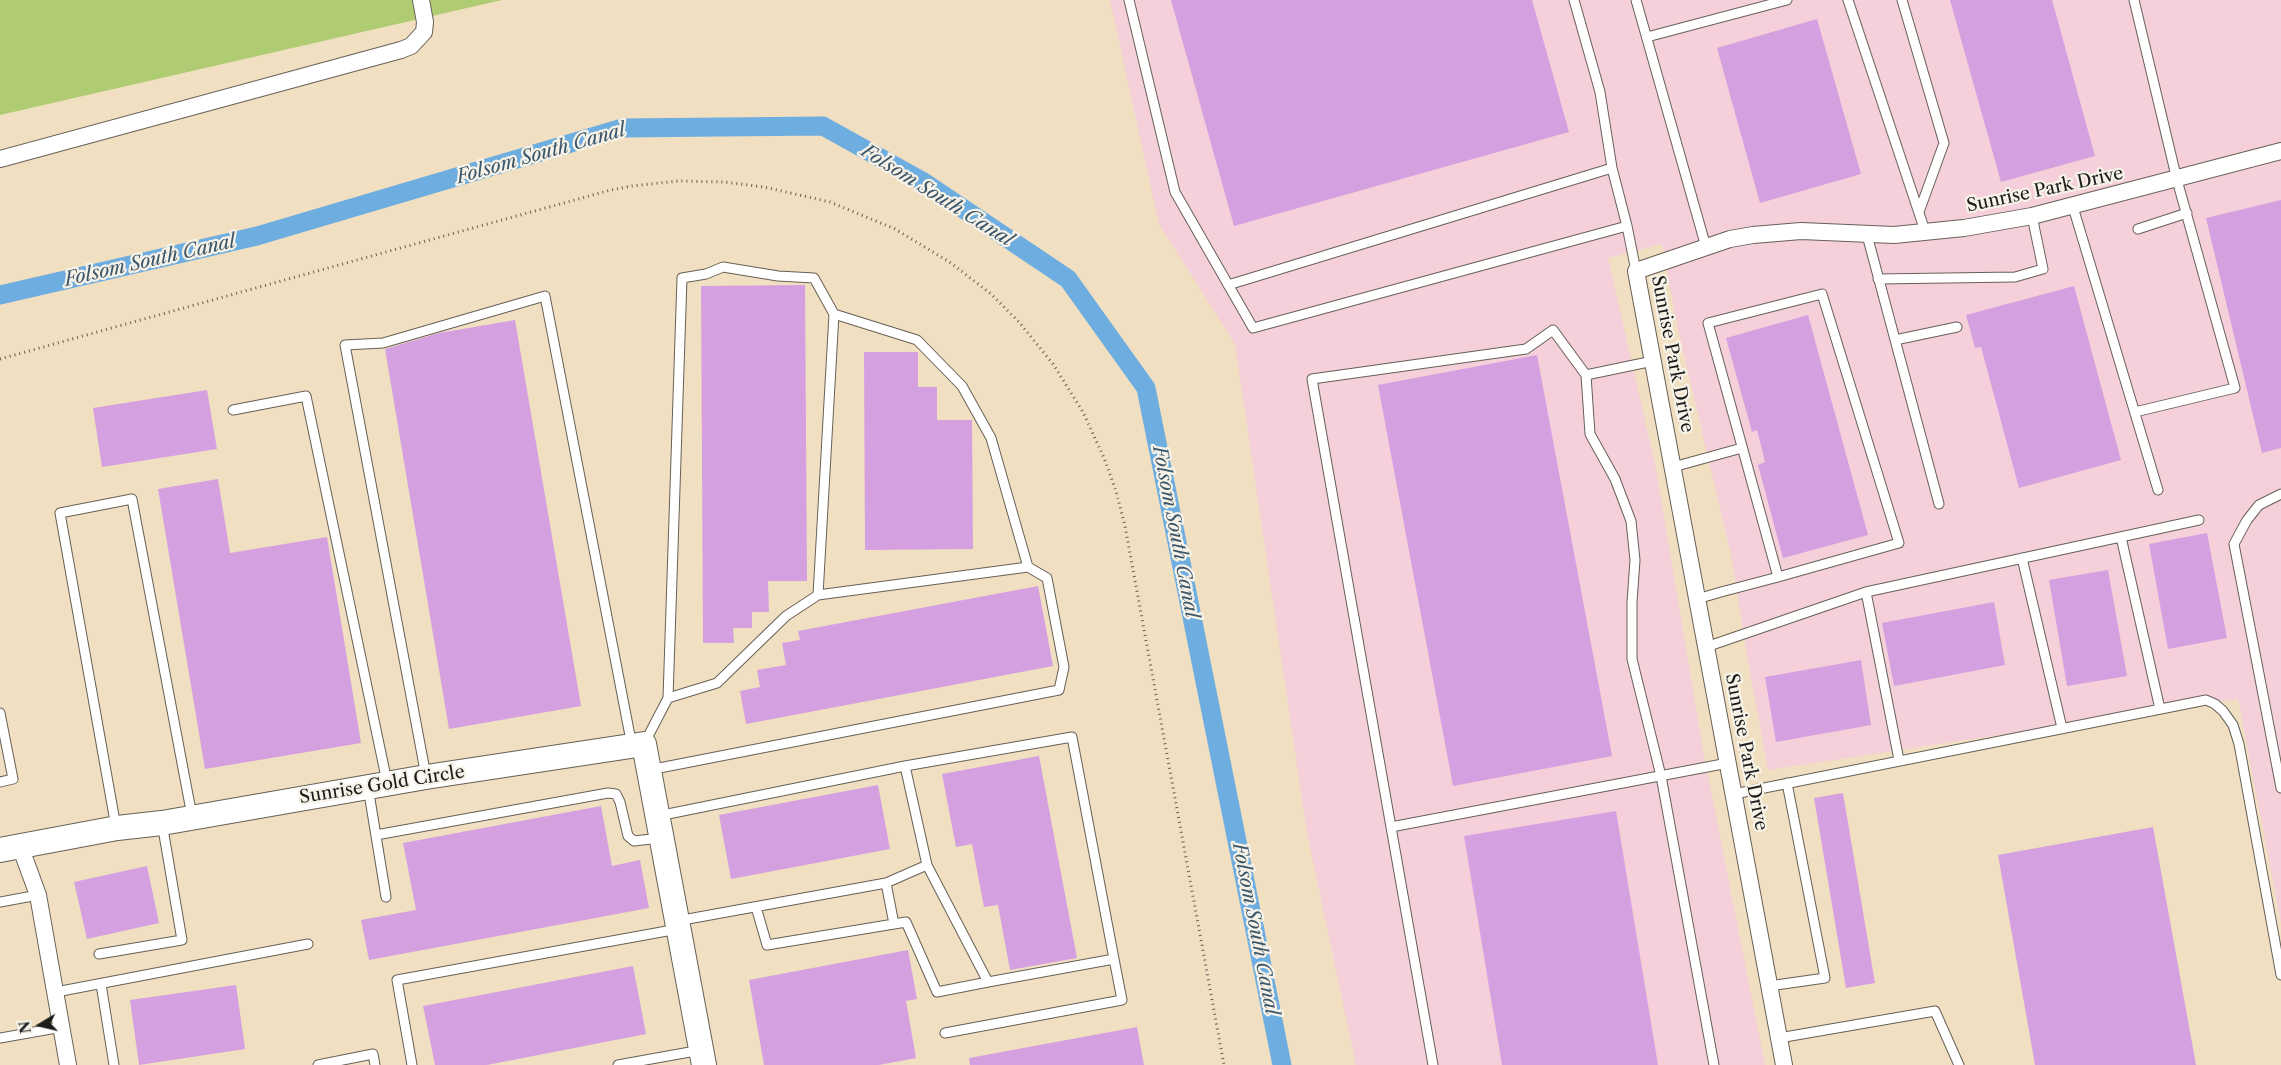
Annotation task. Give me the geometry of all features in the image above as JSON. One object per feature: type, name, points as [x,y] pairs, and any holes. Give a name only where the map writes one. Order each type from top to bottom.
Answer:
[{"type":"street","points":[[0,159],[401,50],[411,46],[424,32],[425,22],[421,0]]},
{"type":"street","name":"Sunrise Park Drive","points":[[1784,1065],[1636,271],[1730,239],[1777,232],[1801,231],[1894,235],[1964,228],[2032,216],[2177,180],[2281,151]]},
{"type":"street","points":[[638,745],[649,770],[702,1058]]},
{"type":"street","name":"Sunrise Gold Circle","points":[[68,1065],[38,895],[10,848],[117,828],[426,777],[638,745]]},
{"type":"lane","points":[[1130,0],[1175,192],[1253,328],[1627,226]]},
{"type":"lane","points":[[1574,0],[1600,92],[1612,168],[1636,271]]},
{"type":"lane","points":[[1637,0],[1706,247]]},
{"type":"lane","points":[[1647,37],[1787,0]]},
{"type":"lane","points":[[1848,0],[1925,231]]},
{"type":"lane","points":[[1902,0],[1944,143],[1919,212]]},
{"type":"lane","points":[[2134,0],[2177,180],[2235,388],[2135,412]]},
{"type":"lane","points":[[1228,285],[1612,168]]},
{"type":"lane","points":[[2073,207],[2158,490]]},
{"type":"lane","points":[[2138,230],[2187,214]]},
{"type":"lane","points":[[1878,279],[2015,277],[2044,269],[2032,216]]},
{"type":"lane","points":[[1867,234],[1939,504]]},
{"type":"lane","points":[[638,745],[668,698],[682,278],[706,274],[723,267],[778,276],[814,278],[834,314],[818,594]]},
{"type":"lane","points":[[1697,599],[1778,577],[1899,543],[1822,294],[1708,323],[1778,577]]},
{"type":"lane","points":[[426,777],[345,345],[384,343],[545,296],[638,745]]},
{"type":"lane","points":[[834,314],[917,340],[962,386],[991,438],[1028,567]]},
{"type":"lane","points":[[1895,340],[1957,328]]},
{"type":"lane","points":[[1433,1065],[1312,379],[1526,349],[1553,330],[1586,375],[1590,434],[1615,479],[1631,522],[1635,560],[1632,659],[1661,776],[1714,1065]]},
{"type":"lane","points":[[1586,375],[1653,361]]},
{"type":"lane","points":[[233,410],[306,396],[378,786],[376,835],[386,897]]},
{"type":"lane","points":[[1672,467],[1742,448]]},
{"type":"lane","points":[[2281,494],[2259,505],[2234,544],[2281,788]]},
{"type":"lane","points":[[117,828],[60,513],[132,499],[192,816]]},
{"type":"lane","points":[[1706,647],[1866,592],[2199,520]]},
{"type":"lane","points":[[2121,537],[2160,709]]},
{"type":"lane","points":[[2022,558],[2062,728]]},
{"type":"lane","points":[[649,770],[1059,690],[1064,666],[1047,578],[1028,567],[818,594],[786,616],[717,683],[668,698]]},
{"type":"lane","points":[[1866,592],[1899,760]]},
{"type":"lane","points":[[1734,794],[2206,700],[2215,704],[2223,711],[2233,725],[2239,744],[2281,975]]},
{"type":"lane","points":[[0,713],[13,779],[0,782]]},
{"type":"lane","points":[[376,835],[608,793],[616,794],[620,802],[628,836],[634,842],[659,827],[905,766],[1072,737],[1122,1000],[945,1033]]},
{"type":"lane","points":[[1391,828],[1728,763]]},
{"type":"lane","points":[[905,766],[927,865],[988,982]]},
{"type":"lane","points":[[1770,986],[1825,978],[1787,783]]},
{"type":"lane","points":[[99,954],[182,940],[162,822]]},
{"type":"lane","points":[[412,1065],[397,980],[678,925],[756,907],[886,883],[927,865]]},
{"type":"lane","points":[[886,883],[894,924]]},
{"type":"lane","points":[[0,902],[38,895]]},
{"type":"lane","points":[[756,907],[767,945],[906,922],[937,992],[1114,959]]},
{"type":"lane","points":[[56,992],[308,944]]},
{"type":"lane","points":[[101,984],[114,1065]]},
{"type":"lane","points":[[1779,1038],[1934,1011],[1959,1065]]},
{"type":"lane","points":[[0,1038],[62,1027]]},
{"type":"lane","points":[[318,1065],[373,1054],[375,1065]]},
{"type":"lane","points":[[618,1065],[702,1058]]},
{"type":"path","points":[[0,359],[365,257],[611,190],[632,186],[678,181],[724,182],[764,187],[830,202],[895,228],[951,263],[992,294],[1019,322],[1053,364],[1083,412],[1104,458],[1116,491],[1125,526],[1224,1065]]},
{"type":"shaded area","points":[[1110,0],[2281,0],[2281,923],[2238,699],[1768,770],[1732,560],[1677,325],[1662,244],[1608,258],[1655,464],[1704,755],[1765,1065],[1356,1065],[1307,833],[1235,344],[1159,224]]},
{"type":"green space","points":[[0,0],[502,0],[0,115]]},
{"type":"building","points":[[1171,0],[1532,0],[1569,132],[1234,226]]},
{"type":"building","points":[[1950,0],[2052,0],[2095,156],[2001,182]]},
{"type":"building","points":[[1817,19],[1861,174],[1760,203],[1717,48]]},
{"type":"building","points":[[2281,200],[2281,448],[2262,453],[2206,218]]},
{"type":"building","points":[[805,285],[807,581],[768,581],[769,612],[752,612],[752,628],[733,628],[734,643],[703,643],[701,286]]},
{"type":"building","points":[[2074,286],[2121,460],[2019,488],[1981,347],[1975,348],[1966,315]]},
{"type":"building","points":[[1808,315],[1868,535],[1783,558],[1758,465],[1765,462],[1757,430],[1752,432],[1726,338]]},
{"type":"building","points":[[515,320],[581,706],[449,729],[385,349],[439,333]]},
{"type":"building","points":[[864,352],[918,352],[918,387],[937,387],[937,420],[972,420],[973,549],[865,550]]},
{"type":"building","points":[[1537,355],[1612,756],[1453,786],[1378,385]]},
{"type":"building","points":[[207,390],[217,449],[102,467],[93,408]]},
{"type":"building","points":[[218,479],[230,553],[327,537],[361,743],[205,769],[158,489]]},
{"type":"building","points":[[2207,533],[2227,638],[2168,649],[2149,544]]},
{"type":"building","points":[[2108,570],[2127,676],[2067,686],[2049,580]]},
{"type":"building","points":[[1038,586],[1053,666],[746,724],[740,691],[760,687],[757,670],[786,665],[782,643],[800,640],[798,631]]},
{"type":"building","points":[[1994,602],[2005,665],[1894,686],[1882,623]]},
{"type":"building","points":[[1861,660],[1871,725],[1776,742],[1765,677]]},
{"type":"building","points":[[1039,756],[1077,958],[1010,970],[998,905],[984,907],[972,844],[956,847],[942,774]]},
{"type":"building","points":[[878,785],[890,849],[731,879],[719,815]]},
{"type":"building","points":[[1843,793],[1875,983],[1846,988],[1814,798]]},
{"type":"building","points":[[601,806],[612,866],[640,860],[649,908],[369,960],[361,920],[416,910],[403,843]]},
{"type":"building","points":[[1616,811],[1658,1065],[1502,1065],[1464,836]]},
{"type":"building","points":[[2153,827],[2196,1065],[2035,1065],[1998,855]]},
{"type":"building","points":[[147,866],[159,923],[87,939],[74,882]]},
{"type":"building","points":[[908,950],[917,999],[906,1001],[916,1058],[879,1065],[764,1065],[749,980]]},
{"type":"building","points":[[633,966],[646,1034],[487,1065],[435,1065],[423,1006]]},
{"type":"building","points":[[236,985],[245,1049],[139,1065],[130,1000]]},
{"type":"building","points":[[1137,1027],[1144,1065],[970,1065],[969,1058]]},
{"type":"waterway","name":"Folsom South Canal","points":[[0,295],[257,236],[622,128],[823,126],[922,181],[1068,279],[1146,388],[1282,1065]]}]
